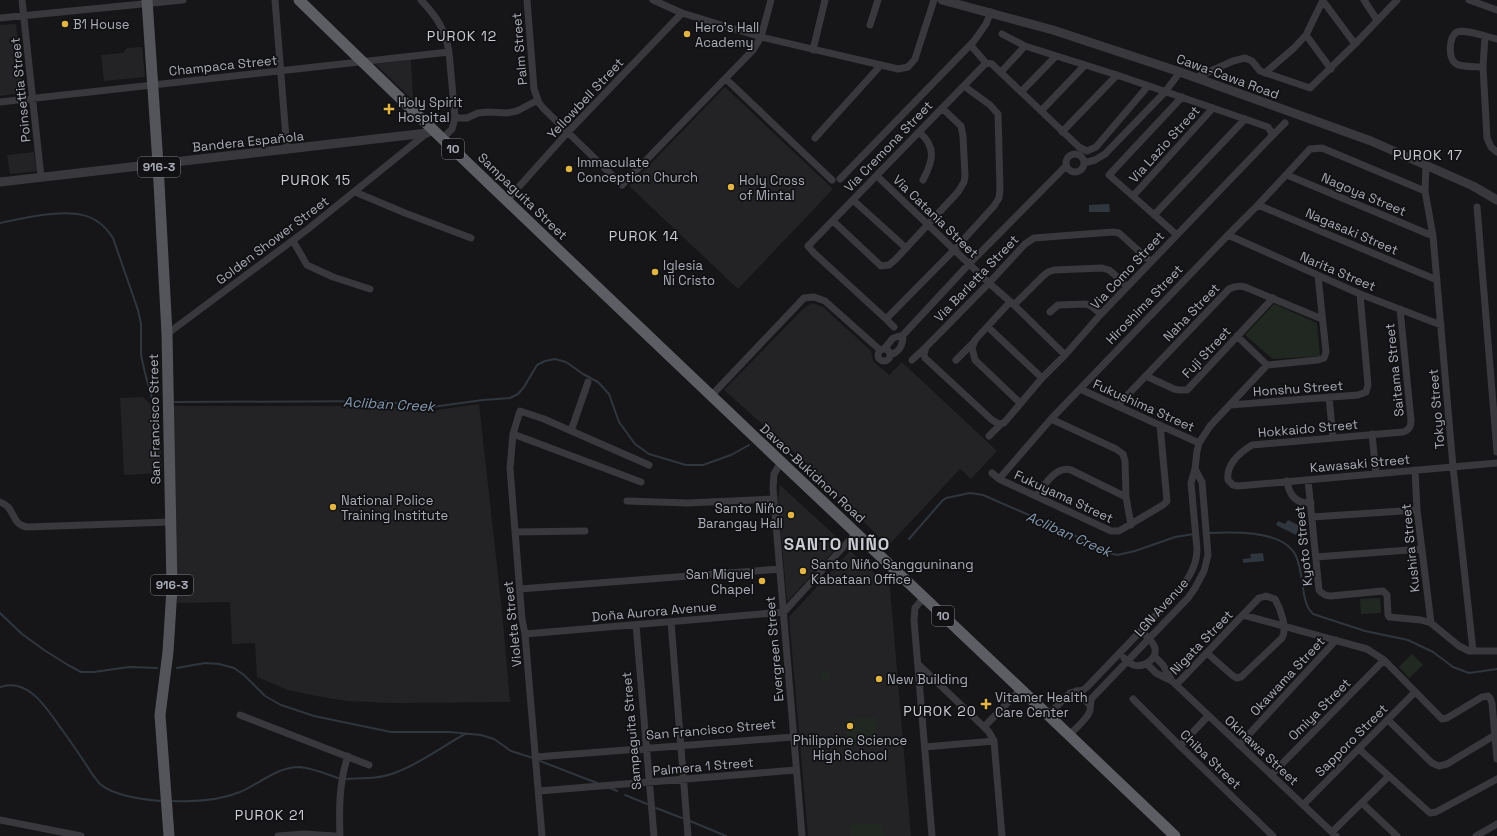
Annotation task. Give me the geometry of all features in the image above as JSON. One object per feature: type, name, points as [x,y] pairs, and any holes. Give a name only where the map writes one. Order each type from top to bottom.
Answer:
[{"type":"highway","name":"Sampaguita Street","points":[[299,0],[429,131],[442,139],[711,396]]},
{"type":"highway","name":"Davao-Bukidnon Road","points":[[711,396],[1174,836]]},
{"type":"main road","name":"San Francisco Street","points":[[147,2],[158,164],[167,334],[172,572],[168,652],[160,715],[170,836]]},
{"type":"street","name":"Poinsettia Street","points":[[22,0],[41,178]]},
{"type":"street","points":[[0,18],[147,2],[183,0]]},
{"type":"street","points":[[275,0],[287,150]]},
{"type":"street","points":[[421,0],[434,13],[439,22],[447,42],[449,52],[455,118],[452,128],[442,139]]},
{"type":"street","name":"Palm Street","points":[[527,0],[534,89],[538,100],[552,118],[622,185],[726,79]]},
{"type":"street","points":[[653,0],[682,13],[761,37],[898,69],[908,67],[912,64],[934,0]]},
{"type":"street","points":[[771,0],[761,37],[753,50],[726,79],[832,180]]},
{"type":"street","points":[[813,50],[825,0]]},
{"type":"street","points":[[870,25],[878,0]]},
{"type":"street","name":"Cawa-Cawa Road","points":[[942,0],[991,12],[1053,30],[1180,72],[1371,141],[1473,186],[1497,200]]},
{"type":"street","points":[[1265,73],[1294,48],[1306,35],[1323,0],[1355,44]]},
{"type":"street","points":[[1364,0],[1377,20]]},
{"type":"street","points":[[1195,78],[1233,61],[1245,58],[1252,61],[1265,73],[1310,88],[1331,69],[1397,0]]},
{"type":"street","points":[[1469,0],[1484,2],[1497,10]]},
{"type":"street","points":[[840,180],[974,41],[986,24],[991,12]]},
{"type":"street","name":"Yellowbell Street","points":[[506,200],[568,132],[682,13]]},
{"type":"street","points":[[1483,67],[1460,65],[1455,63],[1451,54],[1452,39],[1456,32],[1464,32],[1497,40]]},
{"type":"street","points":[[1002,34],[1025,46],[1117,75],[1268,127],[1272,134]]},
{"type":"street","points":[[1306,35],[1331,69]]},
{"type":"street","points":[[1485,36],[1483,67],[1487,138],[1491,147],[1497,152]]},
{"type":"street","points":[[1001,72],[1025,46]]},
{"type":"street","points":[[973,48],[986,63],[992,64],[1001,72],[1062,132],[1079,147],[1087,151],[1096,147],[1148,86]]},
{"type":"street","name":"Champaca Street","points":[[0,102],[449,52]]},
{"type":"street","points":[[1021,92],[1056,56]]},
{"type":"street","name":"Via Cremona Street","points":[[886,319],[808,246],[986,63]]},
{"type":"street","points":[[1041,112],[1085,65]]},
{"type":"street","points":[[815,138],[880,66]]},
{"type":"street","points":[[1084,162],[1096,160],[1105,154],[1165,92],[1180,72]]},
{"type":"street","points":[[1062,132],[1117,75]]},
{"type":"street","points":[[894,328],[886,319],[954,250],[994,206],[999,198],[998,114],[990,105],[964,86]]},
{"type":"street","points":[[1176,235],[1109,175],[1182,97]]},
{"type":"street","points":[[455,118],[467,118],[478,113],[507,113],[517,111],[538,100]]},
{"type":"street","points":[[833,221],[881,266],[889,265],[929,225],[958,192],[964,182],[965,176],[961,126],[942,108]]},
{"type":"street","name":"Via Lazio Street","points":[[1133,196],[1213,108]]},
{"type":"street","points":[[1154,215],[1244,119]]},
{"type":"street","name":"Via Como Street","points":[[989,436],[1002,424],[1101,314],[1272,134],[1285,123]]},
{"type":"street","name":"Bandera Española","points":[[0,182],[287,150],[429,131]]},
{"type":"street","name":"Golden Shower Street","points":[[167,334],[355,192],[429,131]]},
{"type":"street","points":[[919,132],[928,140],[931,152],[930,167],[923,180]]},
{"type":"street","name":"Hiroshima Street","points":[[999,479],[1051,419],[1258,205],[1310,149],[1322,148],[1425,191]]},
{"type":"street","points":[[903,335],[903,341],[899,350],[890,355],[888,359],[882,360],[878,356],[893,338],[903,335],[969,264],[1066,166],[1067,158],[1073,154],[1081,156],[1084,162],[1082,168],[1077,171],[1072,171],[1066,166]]},
{"type":"street","name":"Tokyo Street","points":[[1426,165],[1425,191],[1433,236],[1453,467],[1473,651]]},
{"type":"street","name":"Nagoya Street","points":[[1287,174],[1433,236]]},
{"type":"street","name":"Via Catania Street","points":[[877,176],[1065,355]]},
{"type":"street","points":[[355,192],[471,238]]},
{"type":"street","points":[[853,200],[906,248]]},
{"type":"street","name":"Nagasaki Street","points":[[1258,205],[1437,280]]},
{"type":"street","points":[[1477,207],[1497,452]]},
{"type":"street","name":"Via Barletta Street","points":[[912,360],[1025,244],[1038,237],[1113,232],[1119,233],[1151,262]]},
{"type":"street","name":"Narita Street","points":[[1228,235],[1360,294],[1441,325]]},
{"type":"street","points":[[293,240],[307,265],[333,277],[370,289]]},
{"type":"street","points":[[956,360],[1012,303],[1048,272],[1054,270],[1102,268],[1109,270],[1127,287]]},
{"type":"street","points":[[1237,336],[1268,365],[1318,360],[1324,358],[1326,352],[1318,276]]},
{"type":"street","name":"Naha Street","points":[[1117,406],[1229,289],[1245,286],[1322,319]]},
{"type":"street","name":"Honshu Street","points":[[1230,405],[1329,398],[1358,395],[1366,392],[1368,385],[1360,294]]},
{"type":"street","points":[[711,396],[804,298],[814,297],[825,301],[882,350],[888,351],[890,355]]},
{"type":"street","name":"Fuji Street","points":[[1146,376],[1174,389],[1187,390],[1273,298]]},
{"type":"street","points":[[1050,312],[1058,305],[1086,304],[1101,314]]},
{"type":"street","name":"Saitama Street","points":[[1400,310],[1411,420],[1410,428]]},
{"type":"street","points":[[988,327],[1042,378]]},
{"type":"street","points":[[973,343],[972,348],[975,360],[1020,403]]},
{"type":"street","points":[[928,345],[924,354],[925,358],[992,420],[1002,424]]},
{"type":"street","name":"LGN Avenue","points":[[1048,715],[1067,695],[1088,687],[1176,595],[1188,578],[1196,560],[1197,549],[1191,483],[1199,443],[1210,426],[1268,365]]},
{"type":"street","points":[[588,382],[571,431],[649,465]]},
{"type":"street","name":"Fukushima Street","points":[[1080,389],[1199,443]]},
{"type":"street","points":[[1329,398],[1333,438]]},
{"type":"street","name":"Violeta Street","points":[[542,836],[510,468],[513,434],[520,411],[535,415],[571,431]]},
{"type":"street","points":[[1051,419],[1116,449],[1123,454],[1125,461],[1126,496],[1131,525]]},
{"type":"street","name":"Fukuyama Street","points":[[992,474],[999,479],[1111,531],[1119,531],[1163,505],[1167,501],[1160,425]]},
{"type":"street","name":"Hokkaido Street","points":[[1228,480],[1227,472],[1232,462],[1244,450],[1252,445],[1403,432],[1410,428]]},
{"type":"street","points":[[513,434],[641,482]]},
{"type":"street","points":[[1372,434],[1376,474]]},
{"type":"street","name":"Evergreen Street","points":[[781,462],[774,474],[774,499],[802,836]]},
{"type":"street","name":"Kawasaki Street","points":[[1228,480],[1233,485],[1238,486],[1497,462]]},
{"type":"street","points":[[1036,496],[1058,470],[1064,468],[1126,496]]},
{"type":"street","name":"LGN Avenue","points":[[1069,735],[1088,715],[1091,709],[1090,701],[1092,698],[1183,602],[1195,588],[1204,571],[1207,562],[1208,548],[1202,482],[1195,469]]},
{"type":"street","name":"Kushira Street","points":[[1414,470],[1417,510],[1431,623]]},
{"type":"street","name":"Kyoto Street","points":[[1308,480],[1319,590],[1324,595],[1331,596],[1383,591],[1387,595],[1389,617],[1421,620],[1431,623],[1459,646],[1473,651],[1497,651]]},
{"type":"street","points":[[1287,481],[1288,489],[1293,497],[1302,502],[1311,503]]},
{"type":"street","points":[[627,501],[688,503],[774,499]]},
{"type":"street","points":[[0,502],[7,505],[11,510],[16,523],[27,527],[171,522]]},
{"type":"street","points":[[1312,517],[1417,510]]},
{"type":"street","points":[[515,532],[585,531]]},
{"type":"street","points":[[784,612],[856,533]]},
{"type":"street","points":[[1316,557],[1422,549]]},
{"type":"street","points":[[1196,560],[1207,562]]},
{"type":"street","points":[[520,589],[780,569]]},
{"type":"street","points":[[1176,595],[1183,602]]},
{"type":"street","name":"Nigata Street","points":[[1174,683],[1207,653],[1259,598],[1263,596],[1270,596],[1276,602],[1284,626]]},
{"type":"street","points":[[924,597],[915,608],[914,613],[932,836]]},
{"type":"street","name":"Doña Aurora Avenue","points":[[525,634],[784,612]]},
{"type":"street","points":[[1243,615],[1367,649],[1384,660],[1440,717],[1445,719],[1482,697],[1488,696],[1492,703],[1497,759]]},
{"type":"street","points":[[671,622],[688,836]]},
{"type":"street","name":"Sampaguita Street","points":[[636,625],[654,836]]},
{"type":"street","points":[[1207,653],[1233,676],[1237,678],[1241,677],[1282,638],[1285,631],[1284,626]]},
{"type":"street","points":[[1119,654],[1134,665],[1146,664],[1154,656],[1155,649],[1149,638],[1141,631]]},
{"type":"street","name":"Okawama Street","points":[[1239,745],[1336,640]]},
{"type":"street","points":[[1154,656],[1163,665],[1174,683]]},
{"type":"street","name":"Omiya Street","points":[[1271,775],[1384,660]]},
{"type":"street","points":[[918,664],[989,732],[994,741],[1002,836]]},
{"type":"street","points":[[1146,664],[1156,673],[1174,683]]},
{"type":"street","name":"Okinawa Street","points":[[1174,683],[1334,834]]},
{"type":"street","points":[[984,727],[1021,690]]},
{"type":"street","points":[[1076,691],[1090,705]]},
{"type":"street","name":"Sapporo Street","points":[[1303,805],[1415,692]]},
{"type":"street","name":"Chiba Street","points":[[1133,699],[1273,836]]},
{"type":"street","points":[[240,715],[369,765]]},
{"type":"street","points":[[1180,746],[1208,716]]},
{"type":"street","points":[[1388,720],[1432,763],[1439,766],[1447,764],[1495,735]]},
{"type":"street","name":"San Francisco Street","points":[[536,757],[793,737]]},
{"type":"street","points":[[925,747],[994,741]]},
{"type":"street","points":[[1359,749],[1427,811],[1432,813],[1497,779]]},
{"type":"street","points":[[340,836],[340,799],[344,766],[348,756]]},
{"type":"street","name":"Palmera 1 Street","points":[[539,791],[796,770]]},
{"type":"street","points":[[1334,834],[1389,776]]},
{"type":"street","points":[[1362,803],[1397,836]]},
{"type":"street","points":[[0,820],[62,834],[81,836]]},
{"type":"street","points":[[1476,836],[1497,824]]},
{"type":"street","points":[[278,836],[304,834],[335,836]]},
{"type":"shaded area","points":[[16,24],[23,93],[0,96],[0,25]]},
{"type":"shaded area","points":[[142,47],[145,77],[104,81],[101,55],[123,53],[127,48]]},
{"type":"shaded area","points":[[411,60],[413,100],[375,64]]},
{"type":"shaded area","name":"Holy Cross of Mintal","points":[[725,87],[833,189],[738,289],[629,186]]},
{"type":"shaded area","points":[[34,152],[37,171],[10,174],[7,155]]},
{"type":"shaded area","points":[[1109,204],[1110,212],[1089,212],[1089,205]]},
{"type":"shaded area","points":[[812,303],[823,307],[871,351],[873,361],[889,375],[902,362],[997,451],[971,479],[960,469],[888,546],[799,457],[724,390],[803,309]]},
{"type":"shaded area","points":[[1274,304],[1317,323],[1320,356],[1273,359],[1245,335]]},
{"type":"shaded area","points":[[143,397],[160,414],[162,473],[124,475],[120,398]]},
{"type":"shaded area","name":"National Police Training Institute","points":[[479,404],[502,611],[510,702],[392,703],[347,701],[288,690],[257,677],[255,643],[232,644],[230,602],[177,603],[173,406],[387,406],[422,412]]},
{"type":"shaded area","points":[[780,485],[842,542],[787,602],[778,499]]},
{"type":"shaded area","points":[[1288,520],[1300,526],[1296,535],[1276,525],[1278,521],[1285,524]]},
{"type":"shaded area","name":"Philippine Science High School","points":[[850,551],[890,587],[911,836],[808,836],[789,617]]},
{"type":"shaded area","points":[[1263,553],[1264,561],[1243,563],[1243,559],[1251,558],[1250,554]]},
{"type":"shaded area","points":[[1380,598],[1381,613],[1361,614],[1360,599]]},
{"type":"shaded area","points":[[1412,654],[1423,665],[1409,678],[1399,667]]},
{"type":"shaded area","points":[[829,670],[830,680],[821,681],[820,671]]},
{"type":"shaded area","points":[[876,717],[877,744],[847,746],[846,719]]},
{"type":"shaded area","points":[[883,823],[884,836],[851,836],[850,825]]},
{"type":"waterway","name":"Acliban Creek","points":[[0,223],[42,215],[73,213],[91,218],[99,222],[106,229],[113,238],[138,310],[141,324],[141,355],[152,398],[157,402]]},
{"type":"waterway","name":"Acliban Creek","points":[[175,402],[386,401],[422,408],[432,407],[510,398],[518,394],[524,387],[537,365],[545,361],[555,359],[566,362],[598,382],[609,394],[619,422],[635,444],[649,454],[686,465],[703,465],[731,455],[749,445]]},
{"type":"waterway","name":"Acliban Creek","points":[[909,539],[942,501],[946,498],[970,493],[983,495],[1068,532],[1103,551],[1117,555],[1135,551],[1175,537],[1194,534]]},
{"type":"waterway","name":"Acliban Creek","points":[[1208,533],[1229,532],[1254,534],[1276,539],[1286,544],[1297,557],[1305,598],[1308,607],[1313,614],[1365,631],[1408,640],[1433,652],[1453,667],[1469,673],[1497,669]]},
{"type":"waterway","points":[[0,613],[22,634],[44,650],[81,672],[94,672],[129,667],[157,668]]},
{"type":"waterway","points":[[177,668],[205,663],[219,664],[234,668],[244,675],[265,696],[281,705],[314,716],[391,732],[449,732],[481,735],[494,739],[511,751],[533,758]]},
{"type":"waterway","points":[[0,687],[11,685],[20,687],[29,691],[37,698],[51,714],[100,784],[120,794],[160,801]]},
{"type":"waterway","points":[[345,779],[378,777],[397,772],[423,759],[465,734]]},
{"type":"waterway","points":[[540,761],[597,783]]},
{"type":"waterway","points":[[173,801],[199,801],[232,795],[247,789],[276,773],[291,768],[299,767],[319,771],[338,778]]},
{"type":"waterway","points":[[610,788],[617,791]]},
{"type":"waterway","points":[[625,795],[647,804]]},
{"type":"waterway","points":[[656,808],[682,818]]},
{"type":"waterway","points":[[690,821],[726,836]]},
{"type":"place","name":"B1 House","points":[[65,24]]},
{"type":"place","name":"Hero's Hall Academy","points":[[687,34]]},
{"type":"place","name":"Holy Spirit Hospital","points":[[389,109]]},
{"type":"place","name":"Immaculate Conception Church","points":[[569,169]]},
{"type":"place","name":"Holy Cross of Mintal","points":[[731,187]]},
{"type":"place","name":"Iglesia Ni Cristo","points":[[655,272]]},
{"type":"place","name":"National Police Training Institute","points":[[333,507]]},
{"type":"place","name":"Santo Niño Barangay Hall","points":[[791,515]]},
{"type":"place","name":"Santo Niño Sangguninang Kabataan Office","points":[[803,571]]},
{"type":"place","name":"San Miguel Chapel","points":[[762,581]]},
{"type":"place","name":"New Building","points":[[879,679]]},
{"type":"place","name":"Vitamer Health Care Center","points":[[986,704]]},
{"type":"place","name":"Philippine Science High School","points":[[850,726]]},
{"type":"district","name":"PUROK 12","points":[[462,36]]},
{"type":"district","name":"PUROK 17","points":[[1428,155]]},
{"type":"district","name":"PUROK 15","points":[[316,180]]},
{"type":"district","name":"PUROK 14","points":[[644,236]]},
{"type":"district","name":"SANTO NIÑO","points":[[837,544]]},
{"type":"district","name":"PUROK 20","points":[[940,711]]},
{"type":"district","name":"PUROK 21","points":[[270,815]]}]
